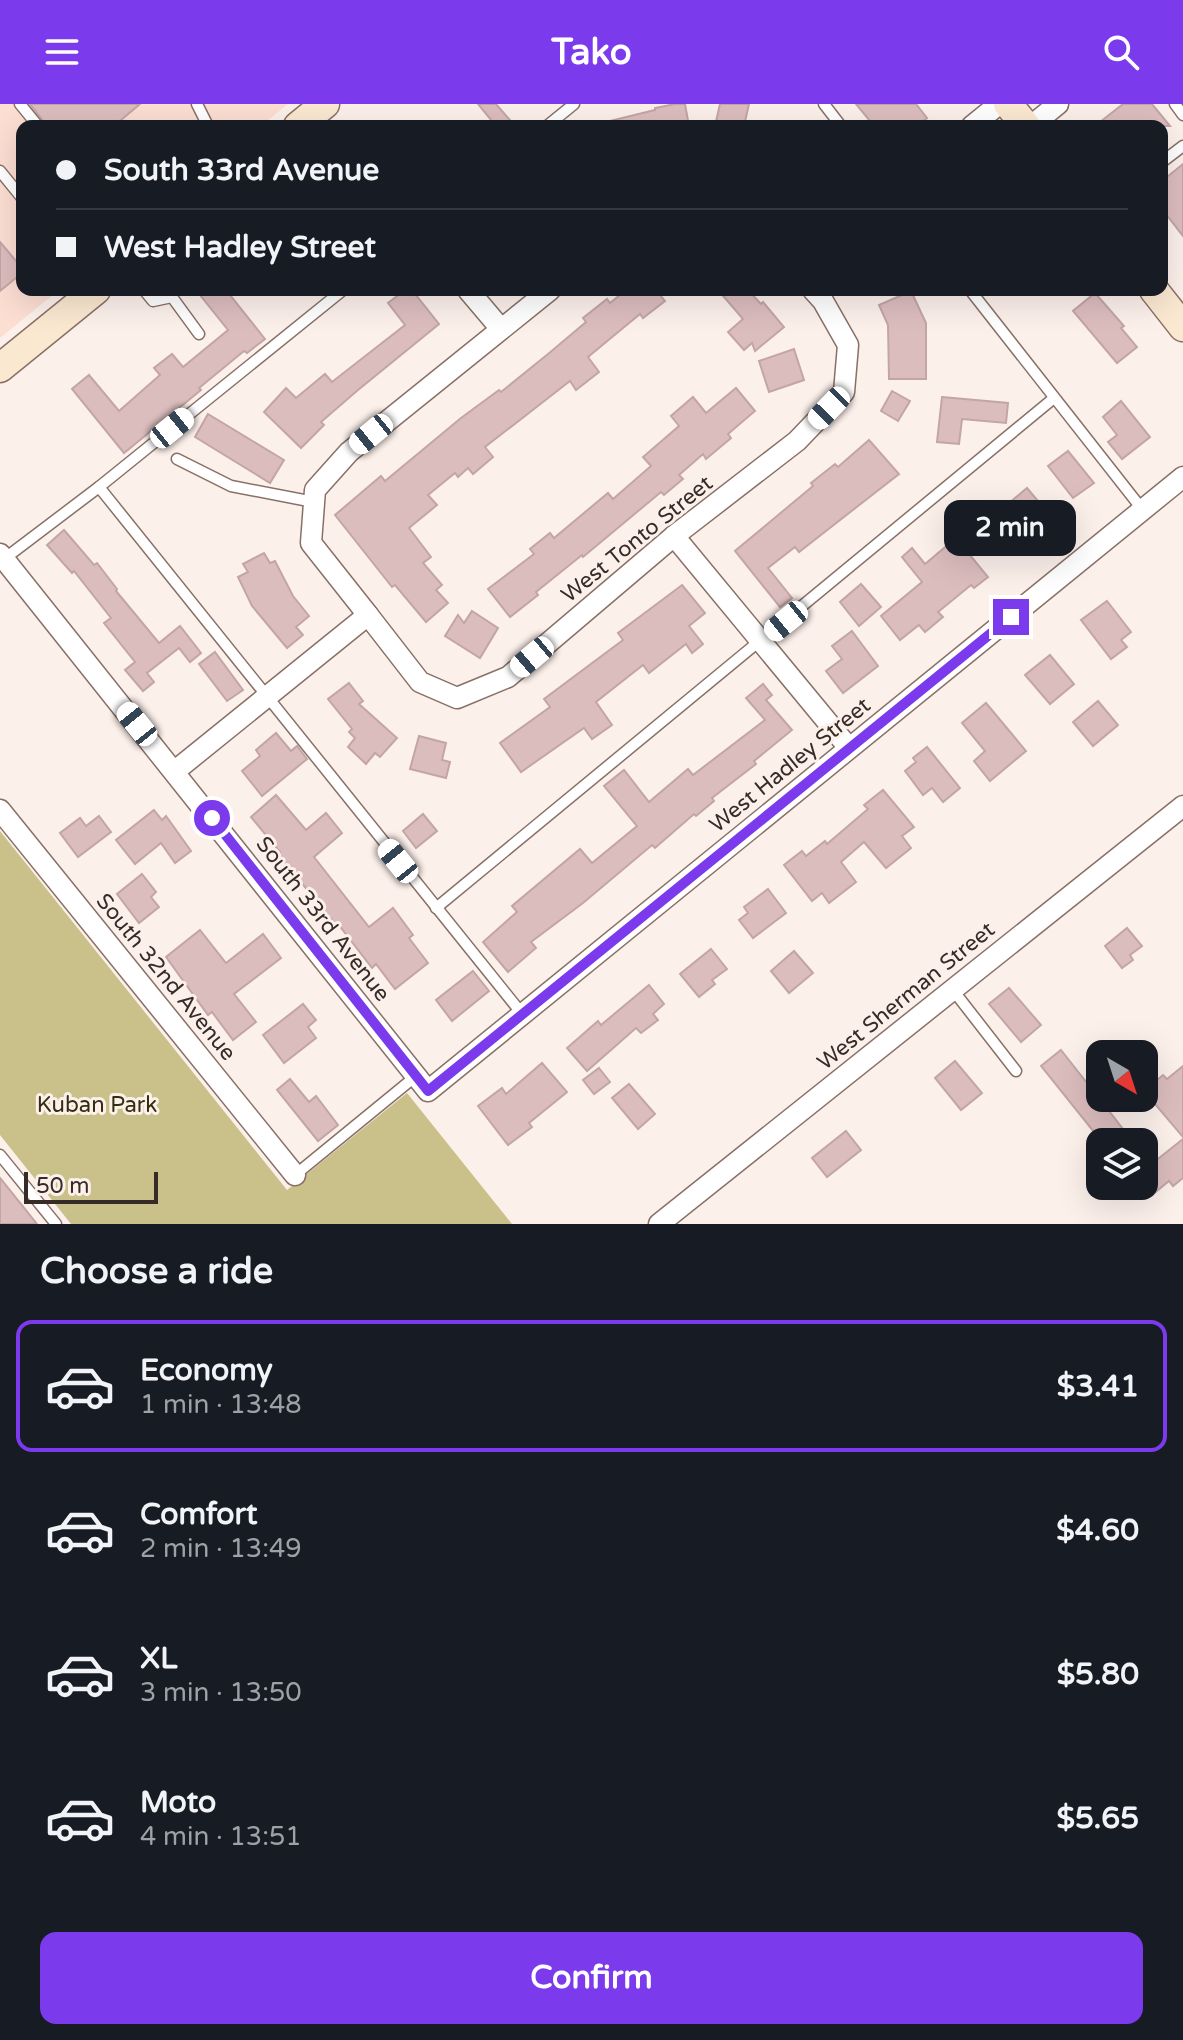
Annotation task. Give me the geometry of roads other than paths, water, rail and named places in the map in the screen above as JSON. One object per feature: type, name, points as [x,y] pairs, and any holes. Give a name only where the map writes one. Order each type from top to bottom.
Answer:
[{"type":"main road","points":[[1008,104],[1023,120]]},
{"type":"main road","points":[[0,368],[89,296]]},
{"type":"main road","points":[[1159,296],[1183,327]]},
{"type":"street","points":[[979,120],[999,104]]},
{"type":"street","points":[[1036,120],[1058,104]]},
{"type":"street","points":[[473,296],[501,329]]},
{"type":"street","points":[[314,502],[315,490],[349,452],[542,296]]},
{"type":"street","name":"West Tonto Street","points":[[314,502],[311,543],[420,682],[457,698],[508,677],[674,536],[797,441],[844,392],[848,345],[818,296]]},
{"type":"street","name":"West Hadley Street","points":[[422,1083],[523,1015],[1183,477]]},
{"type":"street","points":[[674,536],[849,748]]},
{"type":"street","name":"South 33rd Avenue","points":[[2,556],[422,1083]]},
{"type":"street","points":[[175,771],[368,615]]},
{"type":"street","name":"West Sherman Street","points":[[659,1224],[1183,806]]},
{"type":"street","name":"South 32nd Avenue","points":[[0,810],[295,1175]]},
{"type":"lane","points":[[20,104],[33,120]]},
{"type":"lane","points":[[554,120],[574,104]]},
{"type":"lane","points":[[824,104],[836,120]]},
{"type":"lane","points":[[1175,104],[1183,115]]},
{"type":"lane","points":[[0,171],[16,191]]},
{"type":"lane","points":[[149,296],[153,301],[167,296]]},
{"type":"lane","points":[[174,296],[199,334]]},
{"type":"lane","points":[[2,556],[99,487],[336,296]]},
{"type":"lane","points":[[975,296],[1142,509]]},
{"type":"lane","points":[[436,908],[1054,398]]},
{"type":"lane","points":[[177,459],[231,486],[314,502]]},
{"type":"lane","points":[[99,487],[523,1015]]},
{"type":"lane","points":[[953,990],[1016,1071]]},
{"type":"lane","points":[[295,1175],[422,1083]]},
{"type":"lane","points":[[0,1155],[56,1224]]},
{"type":"park label","name":"Kuban Park","points":[[97,1105]]}]
